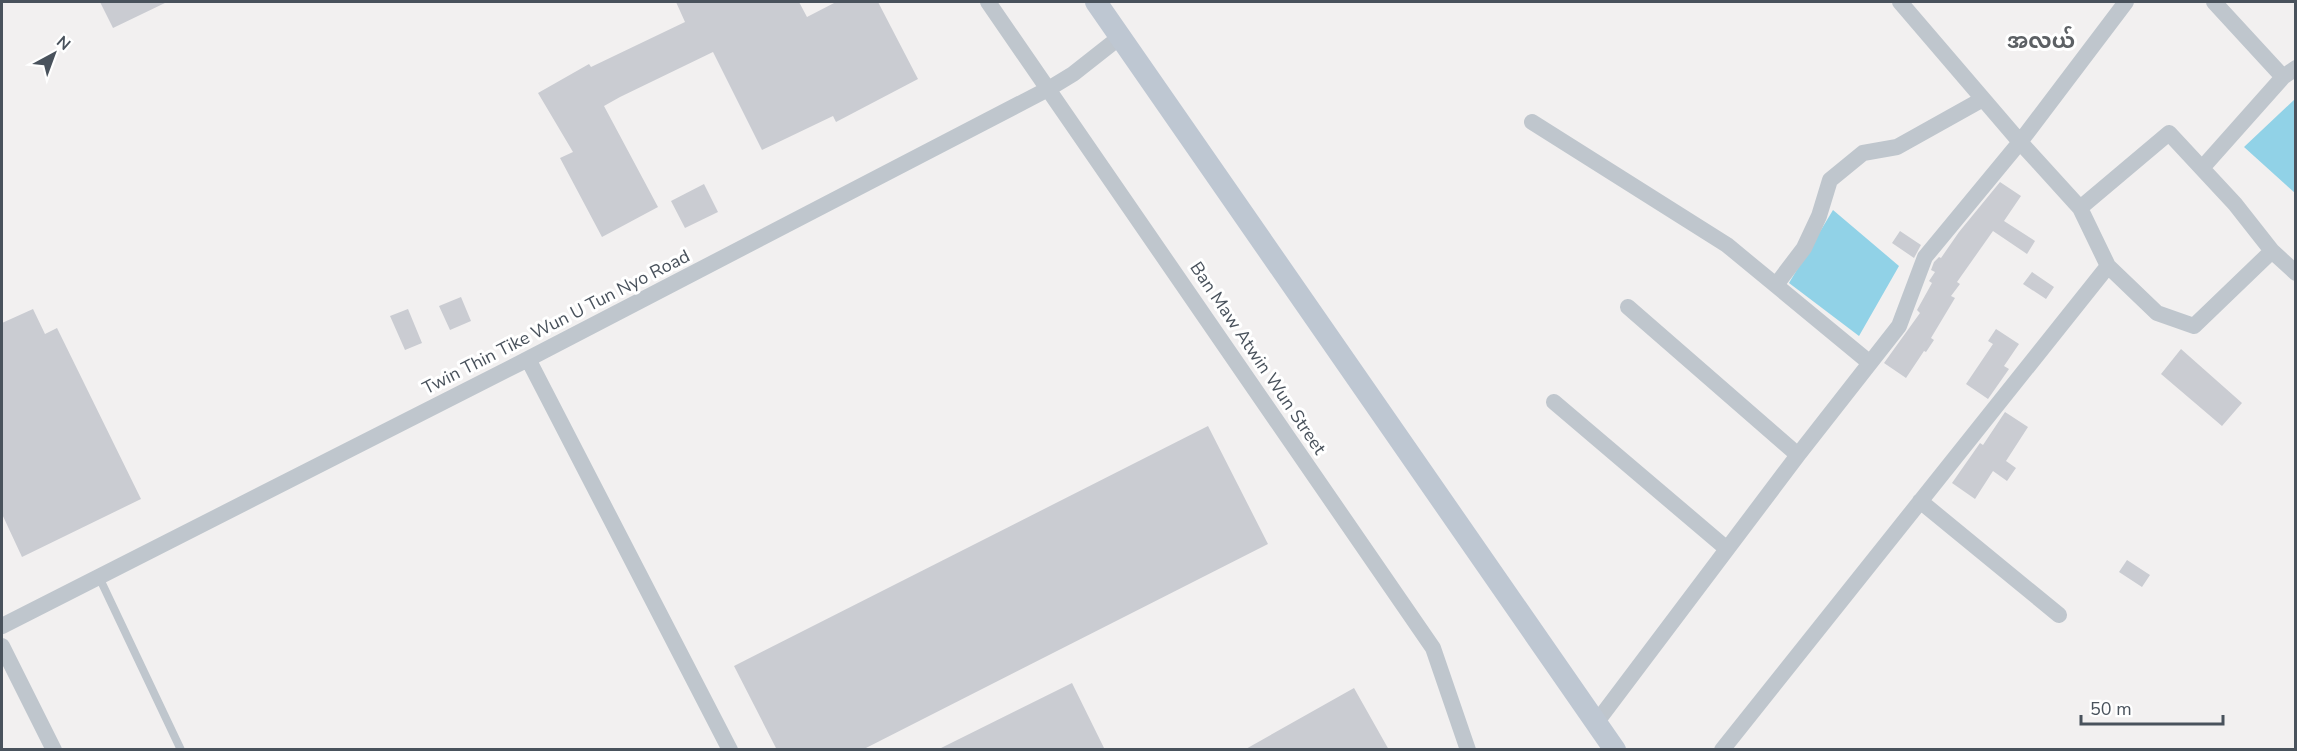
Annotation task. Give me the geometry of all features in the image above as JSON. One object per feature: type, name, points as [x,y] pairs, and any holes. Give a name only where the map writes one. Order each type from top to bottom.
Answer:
[{"type":"main road","points":[[1096,2],[1615,750]]},
{"type":"street","name":"Ban Maw Atwin Wun Street","points":[[988,2],[1050,88],[1433,648],[1468,750]]},
{"type":"street","points":[[1900,2],[2080,208],[2108,266],[2157,314],[2194,326],[2272,251]]},
{"type":"street","points":[[1596,723],[1798,454],[1899,326],[1925,257],[2020,142],[2126,2]]},
{"type":"street","points":[[2203,167],[2289,72],[2214,2]]},
{"type":"street","name":"Twin Thin Tike Wun U Tun Nyo Road","points":[[2,626],[528,359],[1050,88],[1073,74],[1120,37]]},
{"type":"street","points":[[1776,285],[1804,248],[1819,216],[1830,180],[1863,153],[1897,147],[1983,99]]},
{"type":"street","points":[[1532,122],[1727,244],[1870,363]]},
{"type":"street","points":[[2080,208],[2169,133],[2203,167],[2272,251],[2295,273]]},
{"type":"street","points":[[1722,750],[2108,266]]},
{"type":"street","points":[[1629,307],[1798,454]]},
{"type":"street","points":[[528,359],[730,750]]},
{"type":"street","points":[[1554,402],[1727,549]]},
{"type":"street","points":[[1920,501],[2059,615]]},
{"type":"street","points":[[2,646],[54,750]]},
{"type":"lane","points":[[99,577],[181,750]]},
{"type":"water","points":[[2295,99],[2295,193],[2244,147]]},
{"type":"water","points":[[1833,210],[1899,266],[1859,336],[1789,283]]},
{"type":"building","points":[[100,2],[167,2],[113,28]]},
{"type":"building","points":[[676,2],[799,2],[807,17],[836,2],[878,2],[918,79],[836,122],[833,116],[762,150],[713,52],[620,97],[604,106],[658,207],[602,237],[560,158],[573,152],[538,93],[589,64],[591,67],[685,22]]},
{"type":"building","points":[[2000,182],[2021,196],[2004,221],[2035,241],[2027,254],[1993,231],[1957,282],[1960,284],[1951,296],[1955,298],[1931,338],[1934,340],[1906,378],[1884,363],[1920,313],[1917,310],[1932,283],[1929,281],[1935,272],[1931,270],[1934,262],[1939,257],[1941,258]]},
{"type":"building","points":[[704,184],[718,212],[685,228],[671,201]]},
{"type":"building","points":[[1900,231],[1921,245],[1914,258],[1892,243]]},
{"type":"building","points":[[2032,272],[2054,287],[2046,299],[2023,284]]},
{"type":"building","points":[[461,297],[471,321],[450,330],[439,306]]},
{"type":"building","points":[[33,309],[45,334],[57,328],[141,499],[22,557],[2,514],[2,323]]},
{"type":"building","points":[[408,309],[422,343],[405,350],[390,316]]},
{"type":"building","points":[[1996,329],[2019,344],[2004,366],[2009,369],[1988,399],[1966,384],[1993,344],[1988,341]]},
{"type":"building","points":[[2181,349],[2242,403],[2222,426],[2161,374]]},
{"type":"building","points":[[2005,412],[2028,427],[2006,461],[2016,468],[2007,481],[1993,471],[1975,499],[1952,483],[1980,443],[1983,445]]},
{"type":"building","points":[[1208,426],[1268,544],[862,750],[777,750],[734,666]]},
{"type":"building","points":[[2127,560],[2150,575],[2142,587],[2119,572]]},
{"type":"building","points":[[1072,683],[1105,750],[937,750]]},
{"type":"building","points":[[1354,688],[1389,750],[1244,750]]},
{"type":"district","name":"အလယ်","points":[[2041,41]]}]
